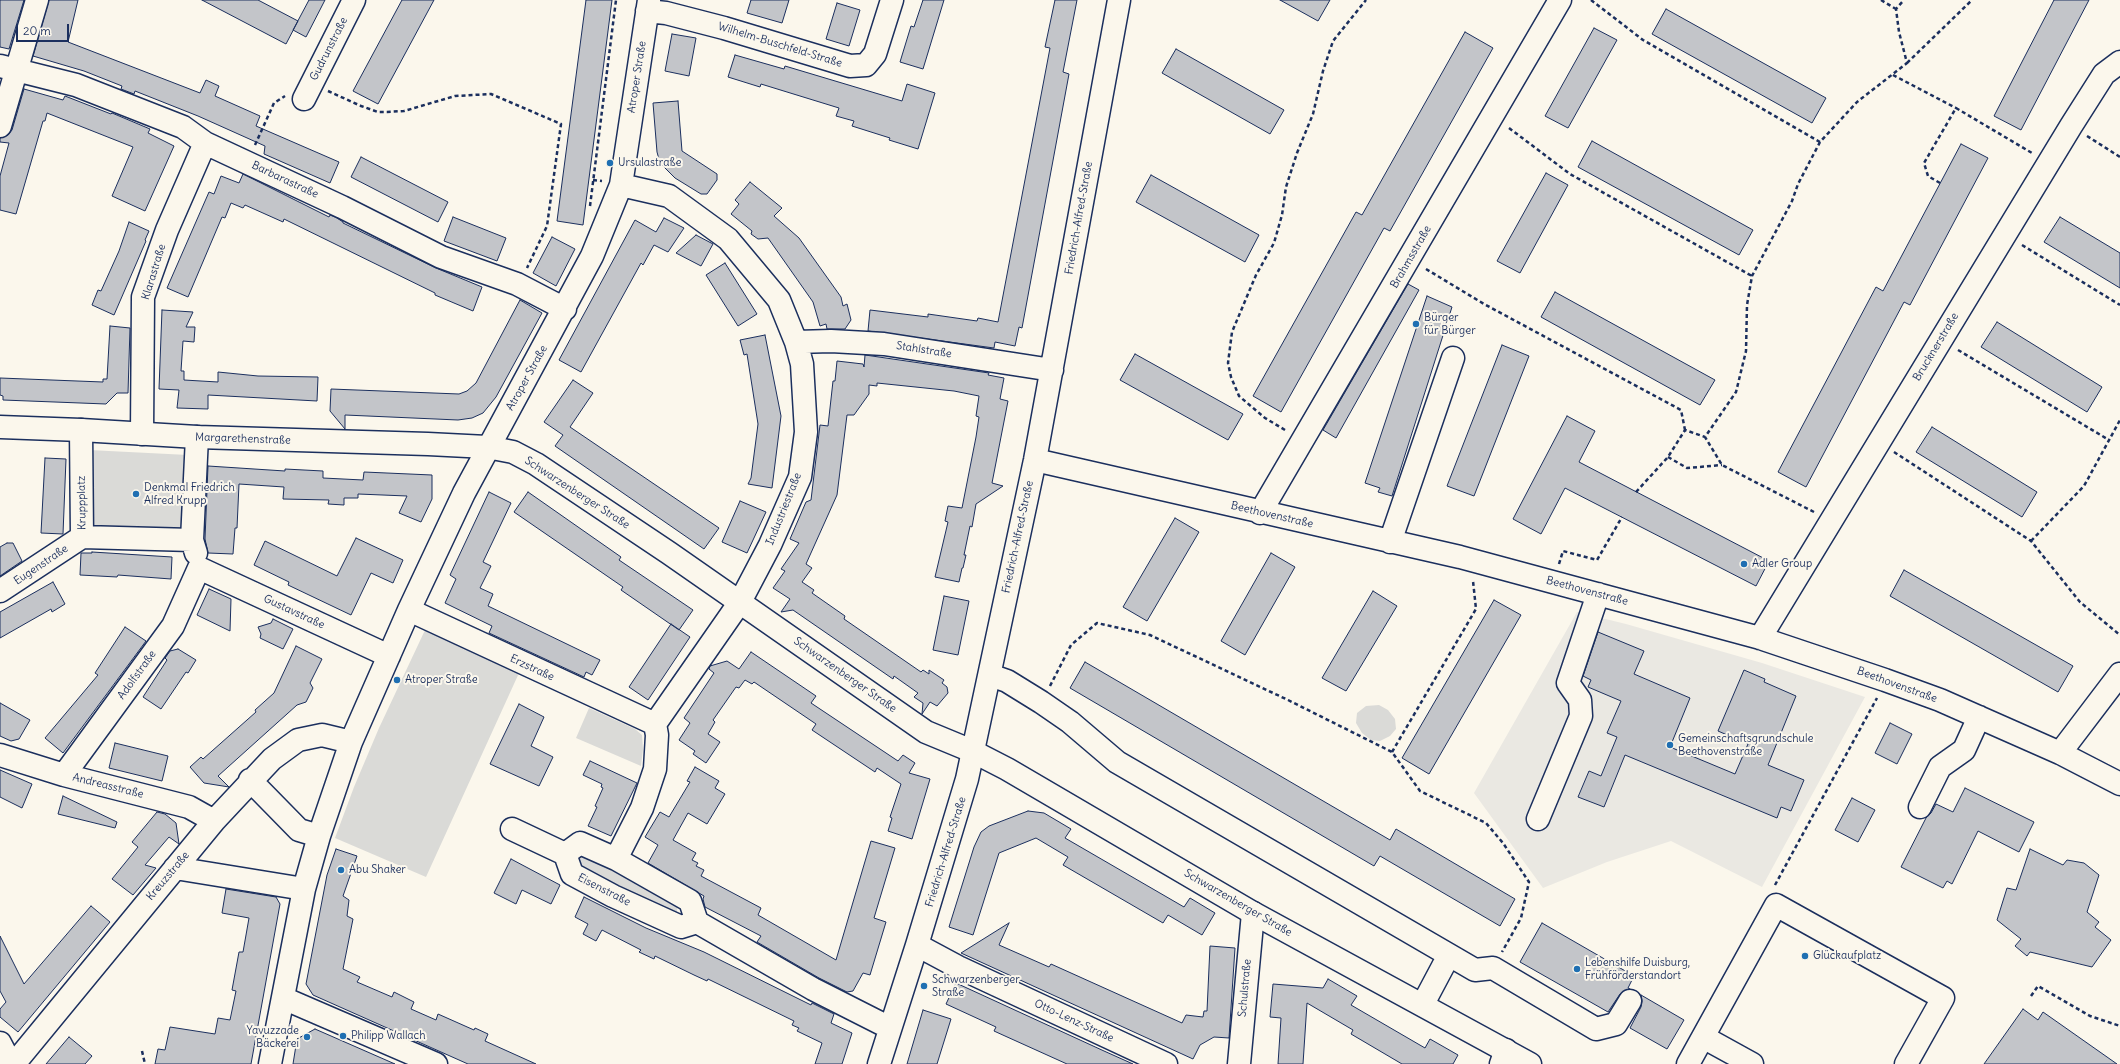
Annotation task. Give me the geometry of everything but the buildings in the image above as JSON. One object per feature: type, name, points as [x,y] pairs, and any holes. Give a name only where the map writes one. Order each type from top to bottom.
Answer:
[{"type":"street","points":[[0,126],[8,68],[37,0]]},
{"type":"street","name":"Gudrunstraße","points":[[308,91],[354,0]]},
{"type":"street","name":"Wilhelm-Buschfeld-Straße","points":[[648,6],[666,13],[724,28],[850,66],[866,66],[876,54],[892,0]]},
{"type":"street","name":"Friedrich-Alfred-Straße","points":[[879,1064],[963,796],[1035,460],[1119,0]]},
{"type":"street","name":"Brahmsstraße","points":[[1260,513],[1410,259],[1560,0]]},
{"type":"street","name":"Atroper Straße","points":[[270,1064],[304,890],[319,836],[351,742],[409,610],[487,447],[565,309],[592,256],[621,184],[648,6]]},
{"type":"street","name":"Brucknerstraße","points":[[1760,638],[2071,126],[2104,74],[2120,62]]},
{"type":"street","name":"Barbarastraße","points":[[8,68],[76,85],[183,128],[204,143],[441,257],[518,285],[565,309]]},
{"type":"street","name":"Klarastraße","points":[[142,434],[144,297],[167,230],[204,143]]},
{"type":"street","name":"Industriestraße","points":[[621,184],[670,196],[728,239],[779,300],[796,342],[802,364],[806,432],[800,477],[770,545],[740,602],[655,724]]},
{"type":"street","name":"Stahlstraße","points":[[796,342],[884,344],[1052,370]]},
{"type":"street","points":[[1390,542],[1453,358]]},
{"type":"street","name":"Margarethenstraße","points":[[0,428],[81,430],[197,437],[487,447]]},
{"type":"street","name":"Kruppplatz","points":[[81,430],[82,537],[192,540]]},
{"type":"street","points":[[197,437],[192,540],[200,568]]},
{"type":"street","name":"Schwarzenberger Straße","points":[[487,447],[513,452],[536,464],[740,602],[926,732],[972,751],[1012,772],[1253,913],[1423,1004],[1504,1057],[1530,1064]]},
{"type":"street","name":"Beethovenstraße","points":[[1035,460],[1260,513],[1471,560],[1760,638],[1885,680],[1979,717],[2060,753],[2120,784]]},
{"type":"street","name":"Eugenstraße","points":[[0,591],[82,537]]},
{"type":"street","name":"Gustavstraße","points":[[200,568],[389,656]]},
{"type":"street","name":"Adolfstraße","points":[[64,775],[173,626],[200,568]]},
{"type":"street","points":[[1538,819],[1581,716],[1580,700],[1568,683],[1598,594]]},
{"type":"street","name":"Erzstraße","points":[[409,610],[655,724]]},
{"type":"street","points":[[2060,753],[2120,674]]},
{"type":"street","points":[[990,675],[1007,681],[1041,702],[1070,722],[1117,762],[1474,970],[1493,968],[1596,1028],[1616,1024],[1630,1001]]},
{"type":"street","points":[[1920,807],[1940,767],[1964,750],[1979,717]]},
{"type":"street","points":[[616,859],[642,808],[655,769],[657,735],[655,724]]},
{"type":"street","name":"Kreuzstraße","points":[[12,1064],[214,822],[250,780],[272,759],[298,740],[322,735],[351,742]]},
{"type":"street","name":"Andreasstraße","points":[[0,755],[64,775],[189,807],[214,822]]},
{"type":"street","points":[[250,780],[299,830],[319,836]]},
{"type":"street","points":[[512,829],[565,854],[580,843],[616,859],[690,901],[697,922],[813,989],[890,1028]]},
{"type":"street","name":"Eisenstraße","points":[[565,854],[572,874],[613,896],[682,927],[697,922]]},
{"type":"street","points":[[175,868],[304,890]]},
{"type":"street","points":[[1688,1064],[1776,905],[1943,998],[1906,1064]]},
{"type":"street","name":"Schulstraße","points":[[1239,1064],[1253,913]]},
{"type":"street","name":"Otto-Lenz-Straße","points":[[917,945],[958,967],[1166,1064]]},
{"type":"street","points":[[1423,1004],[1449,955]]},
{"type":"street","points":[[283,998],[436,1064]]},
{"type":"street","points":[[1703,1037],[1752,1064]]},
{"type":"street","points":[[0,1043],[12,1064]]},
{"type":"path","points":[[590,208],[616,0]]},
{"type":"path","points":[[1303,440],[1265,418],[1239,396],[1231,377],[1228,363],[1232,332],[1256,274],[1274,243],[1282,215],[1286,187],[1297,153],[1313,114],[1323,71],[1333,42],[1366,0]]},
{"type":"path","points":[[1591,0],[1643,40],[1820,142]]},
{"type":"path","points":[[1880,0],[1896,9]]},
{"type":"path","points":[[1904,0],[1896,9],[1899,32],[1907,63]]},
{"type":"path","points":[[1705,437],[1736,392],[1746,351],[1747,305],[1752,276],[1820,142],[1857,102],[1907,63],[1972,0]]},
{"type":"path","points":[[1892,75],[1956,108],[2048,163]]},
{"type":"path","points":[[247,163],[274,103],[288,95],[308,91],[378,112],[404,111],[456,96],[490,94],[561,124],[547,226],[518,285]]},
{"type":"path","points":[[1940,183],[1928,176],[1924,163],[1956,108]]},
{"type":"path","points":[[1493,115],[1570,174],[1752,276]]},
{"type":"path","points":[[2071,126],[2120,156]]},
{"type":"path","points":[[2005,234],[2120,305]]},
{"type":"path","points":[[1410,259],[1484,304],[1681,410],[1685,430],[1668,457],[1636,492]]},
{"type":"path","points":[[1940,340],[2109,440]]},
{"type":"path","points":[[2031,541],[2084,486],[2120,420]]},
{"type":"path","points":[[1685,430],[1705,437],[1722,465],[1830,521]]},
{"type":"path","points":[[1878,442],[2031,541],[2080,602],[2120,635]]},
{"type":"path","points":[[1668,457],[1687,468],[1722,465]]},
{"type":"path","points":[[1555,582],[1562,551],[1597,560],[1622,517]]},
{"type":"path","points":[[1392,752],[1476,609],[1471,560]]},
{"type":"path","points":[[1041,702],[1072,645],[1097,623],[1150,635],[1288,700],[1392,752],[1420,791],[1486,823],[1503,843],[1529,882],[1521,918],[1493,968]]},
{"type":"path","points":[[1776,905],[1773,888],[1870,712],[1885,680]]},
{"type":"path","points":[[2031,996],[2038,986],[2090,1016],[2120,1026]]},
{"type":"path","points":[[142,1051],[145,1064]]},
{"type":"shaded area","points":[[89,450],[188,455],[181,533],[90,530]]},
{"type":"shaded area","name":"Gemeinschaftsgrundschule Beethovenstraße","points":[[1577,612],[1626,624],[1762,663],[1865,697],[1762,887],[1671,841],[1607,862],[1543,888],[1474,793]]},
{"type":"shaded area","points":[[426,628],[519,673],[426,877],[335,838],[354,787],[379,728]]},
{"type":"shaded area","points":[[1379,705],[1388,710],[1395,719],[1396,729],[1390,736],[1380,741],[1371,740],[1362,733],[1356,723],[1357,713],[1366,706]]},
{"type":"shaded area","points":[[589,708],[635,729],[642,735],[643,749],[641,766],[576,738]]},
{"type":"shaded area","points":[[582,852],[678,906],[676,915],[580,872],[573,858]]},
{"type":"place","name":"Ursulastraße","points":[[610,163]]},
{"type":"place","name":"Bürger für Bürger","points":[[1416,324]]},
{"type":"place","name":"Denkmal Friedrich Alfred Krupp","points":[[136,494]]},
{"type":"place","name":"Adler Group","points":[[1744,564]]},
{"type":"place","name":"Atroper Straße","points":[[397,680]]},
{"type":"place","name":"Gemeinschaftsgrundschule Beethovenstraße","points":[[1670,745]]},
{"type":"place","name":"Abu Shaker","points":[[341,870]]},
{"type":"place","name":"Glückaufplatz","points":[[1805,956]]},
{"type":"place","name":"Lebenshilfe Duisburg, Frühförderstandort","points":[[1577,969]]},
{"type":"place","name":"Schwarzenberger Straße","points":[[924,986]]},
{"type":"place","name":"Philipp Wallach","points":[[343,1036]]},
{"type":"place","name":"Yavuzzade Bäckerei","points":[[307,1037]]}]
